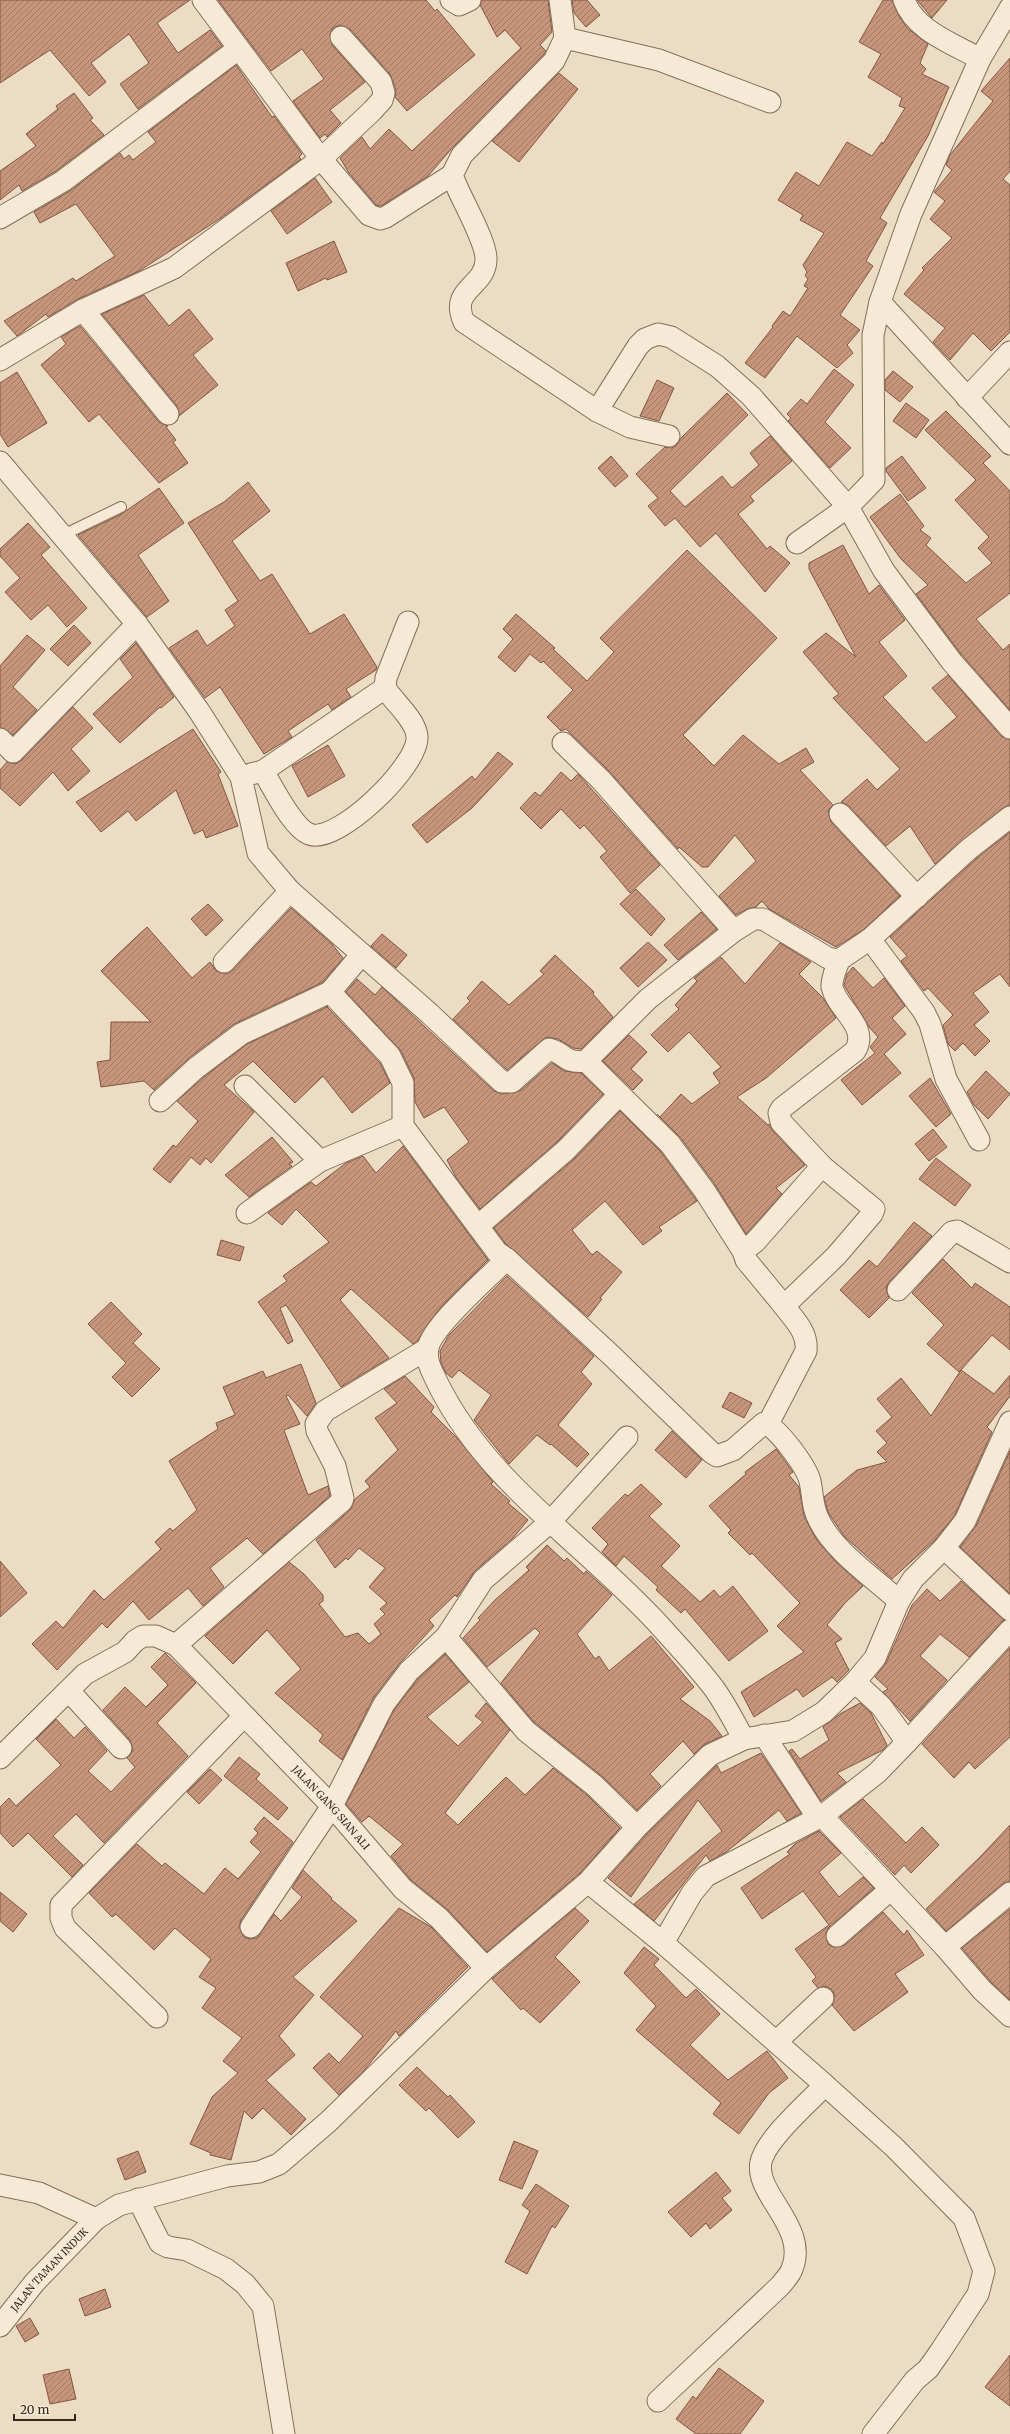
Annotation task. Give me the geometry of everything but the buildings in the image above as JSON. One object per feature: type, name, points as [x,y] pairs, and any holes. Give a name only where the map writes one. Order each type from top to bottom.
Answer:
[{"type":"street","points":[[451,0],[459,5],[470,0]]},
{"type":"street","points":[[206,1],[238,49],[321,159],[365,212],[380,219],[386,217],[452,175],[462,155],[554,61],[565,38],[560,0]]},
{"type":"street","points":[[904,0],[914,16],[932,32],[980,59]]},
{"type":"street","points":[[797,543],[848,506],[874,480],[873,335],[880,302],[911,214],[980,59],[1010,8]]},
{"type":"street","points":[[0,360],[83,310],[174,268],[321,159],[377,106],[384,93],[377,76],[342,37]]},
{"type":"street","points":[[565,38],[659,60],[770,102]]},
{"type":"street","points":[[0,218],[63,181],[238,49]]},
{"type":"street","points":[[452,175],[486,254],[482,274],[460,298],[460,312],[464,322],[597,411],[630,427],[670,436]]},
{"type":"street","points":[[880,302],[1010,444]]},
{"type":"street","points":[[83,310],[168,414]]},
{"type":"street","points":[[597,411],[638,346],[645,339],[658,334],[671,337],[717,366],[751,396],[848,506],[889,577],[952,662],[1010,728]]},
{"type":"street","points":[[967,398],[1010,352]]},
{"type":"street","points":[[0,462],[61,536],[137,624],[198,711],[241,777],[258,853],[290,892],[430,1014],[502,1082],[512,1082],[549,1049],[554,1050],[572,1062],[586,1061],[648,999],[734,930],[752,919],[763,919],[828,958],[839,960]]},
{"type":"street","points":[[263,771],[292,817],[309,834],[317,836],[345,824],[378,799],[411,758],[415,747],[417,735],[409,721],[385,688],[386,678],[408,622]]},
{"type":"street","points":[[0,739],[13,752],[137,624]]},
{"type":"street","points":[[241,777],[263,771],[385,688]]},
{"type":"street","points":[[563,743],[601,780],[734,930]]},
{"type":"street","points":[[840,814],[917,897]]},
{"type":"street","points":[[784,1306],[836,1256],[874,1211],[872,1205],[822,1166],[781,1122],[778,1113],[782,1108],[856,1051],[860,1044],[857,1028],[835,996],[832,985],[839,960],[870,939],[969,849],[1010,817]]},
{"type":"street","points":[[224,962],[290,892]]},
{"type":"street","points":[[870,939],[924,1012],[930,1024],[946,1079],[979,1140]]},
{"type":"street","points":[[160,1101],[196,1068],[241,1034],[330,992],[362,954]]},
{"type":"street","points":[[330,992],[390,1056],[398,1070],[404,1097],[403,1126],[498,1252],[612,1356],[712,1453],[717,1456],[725,1455],[764,1423],[773,1428],[806,1469],[814,1510],[820,1524],[837,1546],[899,1601]]},
{"type":"street","points":[[586,1061],[670,1144],[704,1190],[744,1251],[746,1260],[804,1331],[807,1342],[806,1351],[768,1424]]},
{"type":"street","points":[[245,1086],[320,1161]]},
{"type":"street","points":[[478,1226],[566,1150],[619,1095]]},
{"type":"street","points":[[247,1213],[320,1161],[403,1126]]},
{"type":"street","points":[[744,1251],[755,1242],[822,1166]]},
{"type":"street","points":[[898,1290],[952,1232],[957,1231],[1010,1262]]},
{"type":"street","points":[[507,1259],[445,1321],[430,1339],[427,1349],[428,1363],[446,1400],[469,1436],[510,1483],[549,1523],[609,1574],[661,1627],[714,1688],[744,1739]]},
{"type":"street","points":[[176,1646],[344,1498],[335,1466],[317,1431],[316,1424],[325,1411],[427,1349]]},
{"type":"street","points":[[114,2210],[227,2176],[258,2172],[279,2164],[328,2122],[486,1968],[588,1882],[637,1827],[710,1755],[744,1739],[793,1731],[824,1712],[856,1682],[875,1658],[899,1601],[913,1579],[944,1548],[965,1521],[1010,1422]]},
{"type":"street","points":[[251,1927],[332,1806],[384,1704],[409,1671],[446,1637],[483,1580],[549,1523],[627,1437]]},
{"type":"street","points":[[944,1548],[1010,1610]]},
{"type":"street","points":[[663,1943],[692,1893],[706,1876],[820,1817],[877,1773],[1010,1630]]},
{"type":"street","name":"JALAN GANG SIAN ALI","points":[[0,1758],[85,1674],[126,1652],[135,1641],[143,1636],[156,1636],[176,1646],[332,1806],[403,1889],[439,1918],[486,1968]]},
{"type":"street","points":[[446,1637],[526,1731],[595,1786],[637,1827]]},
{"type":"street","points":[[856,1682],[881,1706],[907,1742]]},
{"type":"street","points":[[69,1691],[121,1748]]},
{"type":"street","points":[[157,2017],[65,1928],[60,1918],[61,1905],[244,1716]]},
{"type":"street","points":[[764,1735],[820,1817],[945,1947],[982,1990],[1010,2016]]},
{"type":"street","points":[[588,1882],[663,1943],[825,2085],[894,2147],[964,2218],[984,2272],[978,2294],[947,2343],[873,2434]]},
{"type":"street","points":[[837,1936],[890,1890]]},
{"type":"street","points":[[945,1947],[1010,1892]]},
{"type":"street","points":[[776,2042],[823,1998]]},
{"type":"street","points":[[658,2401],[780,2286],[792,2269],[795,2247],[786,2218],[762,2180],[761,2162],[770,2143],[825,2085]]},
{"type":"street","points":[[0,2185],[114,2210],[160,2243],[168,2247],[187,2250],[226,2270],[245,2284],[263,2306],[284,2434]]},
{"type":"street","name":"JALAN TAMAN INDUK","points":[[0,2326],[35,2282],[114,2210]]},
{"type":"lane","points":[[61,536],[121,507]]}]
